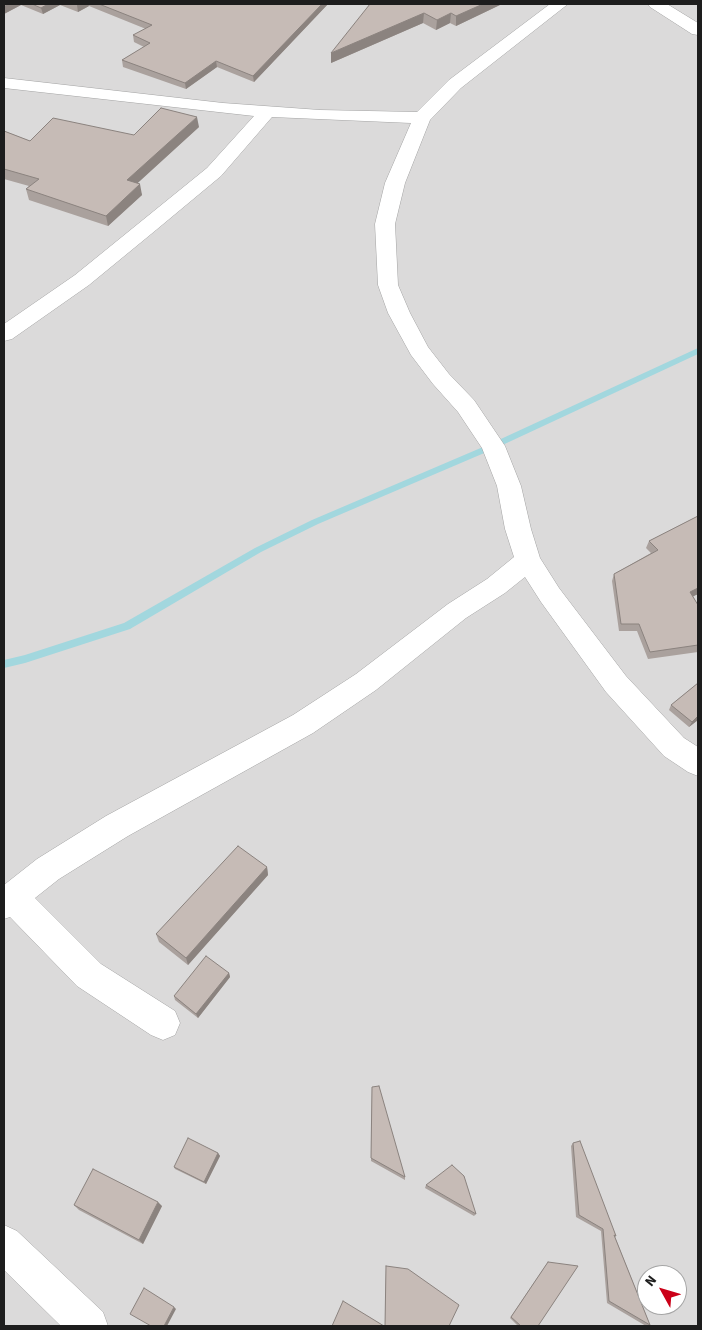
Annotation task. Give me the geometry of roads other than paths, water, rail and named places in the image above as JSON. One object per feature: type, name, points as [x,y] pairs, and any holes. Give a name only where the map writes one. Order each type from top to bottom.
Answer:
[{"type":"street","points":[[560,4],[455,84],[422,118],[395,183],[385,224],[388,285],[399,313],[419,350],[440,378],[466,406],[493,446],[509,486],[518,529],[528,560],[550,595],[616,684],[674,747],[698,763]]},
{"type":"street","points":[[656,4],[698,30]]},
{"type":"street","points":[[4,84],[223,108],[320,115],[422,118]]},
{"type":"street","points":[[4,334],[82,280],[206,178],[268,111]]},
{"type":"street","points":[[163,1023],[89,975],[8,901],[48,869],[117,826],[303,724],[366,682],[457,611],[496,586],[528,560]]},
{"type":"street","points":[[4,1244],[89,1326]]},
{"type":"waterway","points":[[4,664],[127,626],[258,550],[315,522],[493,446],[698,351]]}]
